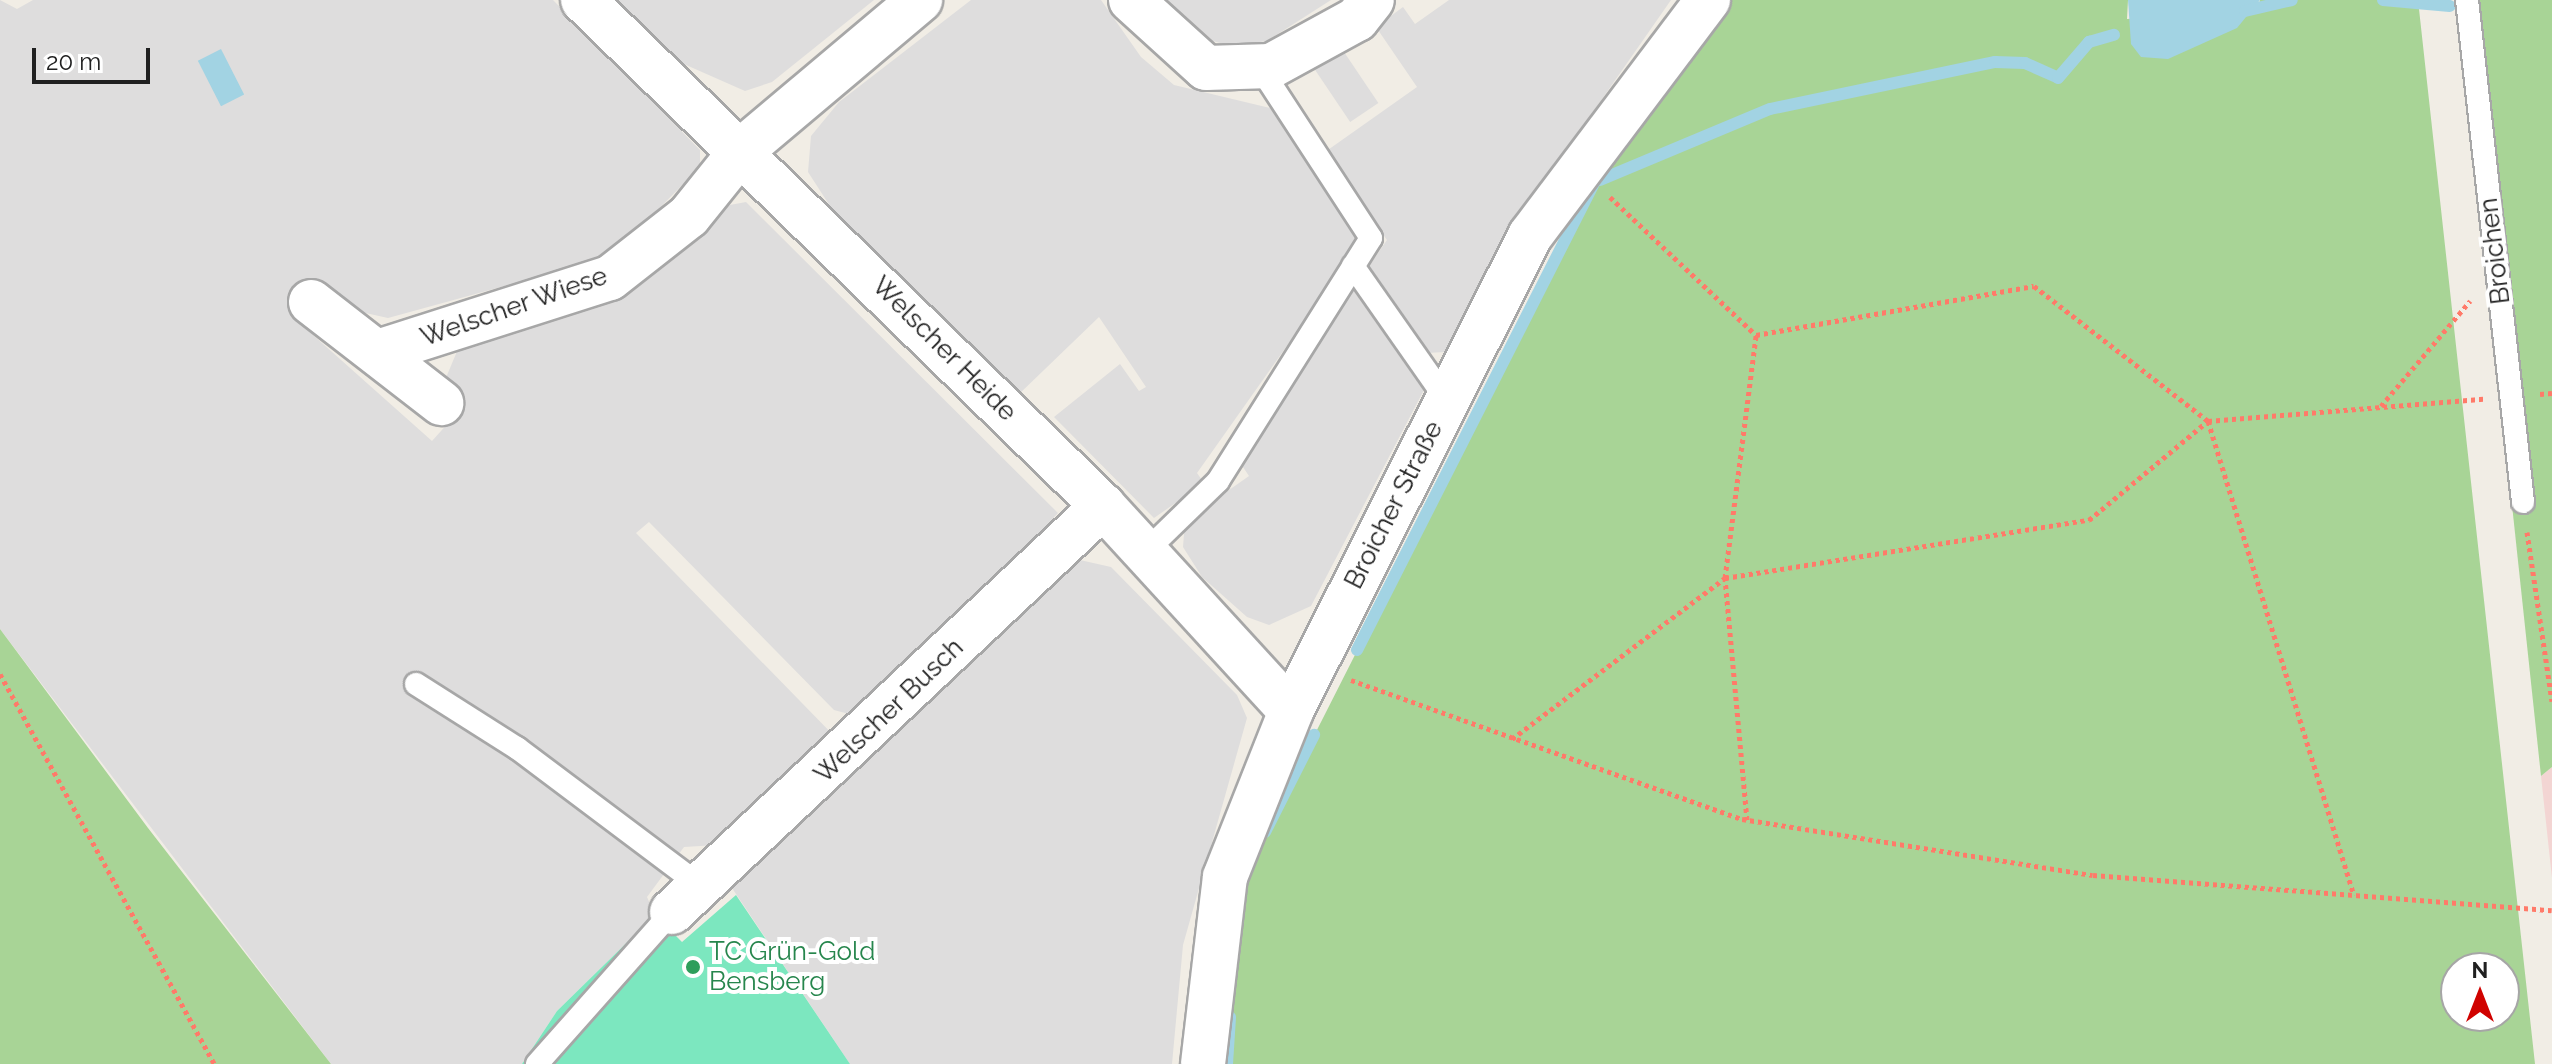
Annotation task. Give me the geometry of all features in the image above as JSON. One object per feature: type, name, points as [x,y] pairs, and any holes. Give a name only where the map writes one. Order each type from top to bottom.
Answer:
[{"type":"street","name":"Welscher Heide","points":[[583,0],[742,150],[1103,506],[1291,711]]},
{"type":"street","name":"Welscher Wiese","points":[[381,351],[610,278],[689,216],[742,150],[920,0]]},
{"type":"street","points":[[1131,0],[1206,68],[1259,66],[1357,19],[1372,0]]},
{"type":"street","name":"Broicher Straße","points":[[1203,1064],[1225,877],[1291,711],[1530,236],[1708,0]]},
{"type":"street","name":"Welscher Wiese","points":[[311,302],[381,351],[441,403]]},
{"type":"street","name":"Welscher Busch","points":[[687,899],[1103,506]]},
{"type":"lane","name":"Broichen","points":[[2467,0],[2523,502]]},
{"type":"lane","points":[[1144,553],[1218,481],[1371,238],[1259,66]]},
{"type":"lane","points":[[1353,266],[1447,400]]},
{"type":"lane","points":[[416,684],[517,748],[687,899],[537,1064]]},
{"type":"path","points":[[1581,169],[1756,335]]},
{"type":"path","points":[[2380,407],[2497,269]]},
{"type":"path","points":[[1756,335],[2034,286],[2208,421],[2354,895]]},
{"type":"path","points":[[1747,820],[1725,578],[1756,335]]},
{"type":"path","points":[[1512,739],[1725,578],[2089,520],[2208,421],[2512,397]]},
{"type":"path","points":[[2523,502],[2552,701]]},
{"type":"path","points":[[1317,657],[1357,684],[1747,820],[2093,875],[2552,910]]},
{"type":"path","points":[[0,674],[185,1022],[214,1064]]},
{"type":"shaded area","points":[[0,0],[17,9],[33,0],[553,0],[700,150],[700,167],[625,243],[596,261],[388,318],[352,310],[323,289],[295,319],[432,441],[459,411],[445,380],[458,349],[627,292],[719,207],[746,202],[1058,513],[864,718],[834,710],[649,522],[636,533],[839,741],[717,845],[684,847],[647,897],[655,915],[557,1011],[522,1064],[331,1064],[0,629]]},
{"type":"shaded area","points":[[616,0],[874,0],[772,82],[745,91],[677,61]]},
{"type":"shaded area","points":[[971,0],[1101,0],[1141,57],[1174,85],[1270,108],[1361,241],[1197,473],[1204,483],[1154,518],[1054,417],[1120,364],[1139,391],[1146,387],[1099,317],[1017,396],[830,206],[808,172],[811,136],[839,102]]},
{"type":"shaded area","points":[[1159,0],[1331,0],[1267,41],[1232,46],[1197,37]]},
{"type":"shaded area","points":[[1449,0],[1671,0],[1533,198],[1445,352],[1426,353],[1367,269],[1387,240],[1325,152],[1417,87],[1376,27],[1403,7],[1415,24]]},
{"type":"shaded area","points":[[1342,49],[1378,103],[1350,122],[1314,68]]},
{"type":"shaded area","points":[[1354,286],[1425,388],[1311,606],[1269,625],[1247,617],[1202,577],[1183,547],[1185,521],[1249,476],[1235,455]]},
{"type":"shaded area","points":[[1071,558],[1111,567],[1237,695],[1247,718],[1183,945],[1172,1064],[850,1064],[726,879]]},
{"type":"shaded area","points":[[2552,767],[2552,878],[2541,776]]},
{"type":"green space","points":[[1731,0],[2128,0],[2127,19],[2258,11],[2260,0],[2418,0],[2535,1064],[1227,1064],[1241,880],[1600,171]]},
{"type":"green space","points":[[2458,0],[2552,0],[2552,767],[2541,776]]},
{"type":"green space","points":[[0,629],[148,828],[331,1064],[0,1064]]},
{"type":"green space","name":"TC Grün-Gold Bensberg","points":[[736,895],[850,1064],[522,1064],[557,1011],[655,915],[682,942]]},
{"type":"water","points":[[2128,0],[2260,0],[2237,28],[2168,59],[2141,57],[2131,44]]},
{"type":"water","points":[[221,49],[244,94],[221,106],[198,61]]},
{"type":"waterway","points":[[2245,11],[2292,0]]},
{"type":"waterway","points":[[2383,0],[2450,6]]},
{"type":"waterway","points":[[1600,180],[1770,109],[1995,62],[2025,63],[2058,78],[2089,42],[2114,35]]},
{"type":"waterway","points":[[1357,650],[1594,183]]},
{"type":"waterway","points":[[1265,832],[1314,735]]},
{"type":"waterway","points":[[1227,1064],[1230,1017]]},
{"type":"place","name":"TC Grün-Gold Bensberg","points":[[693,967]]}]
